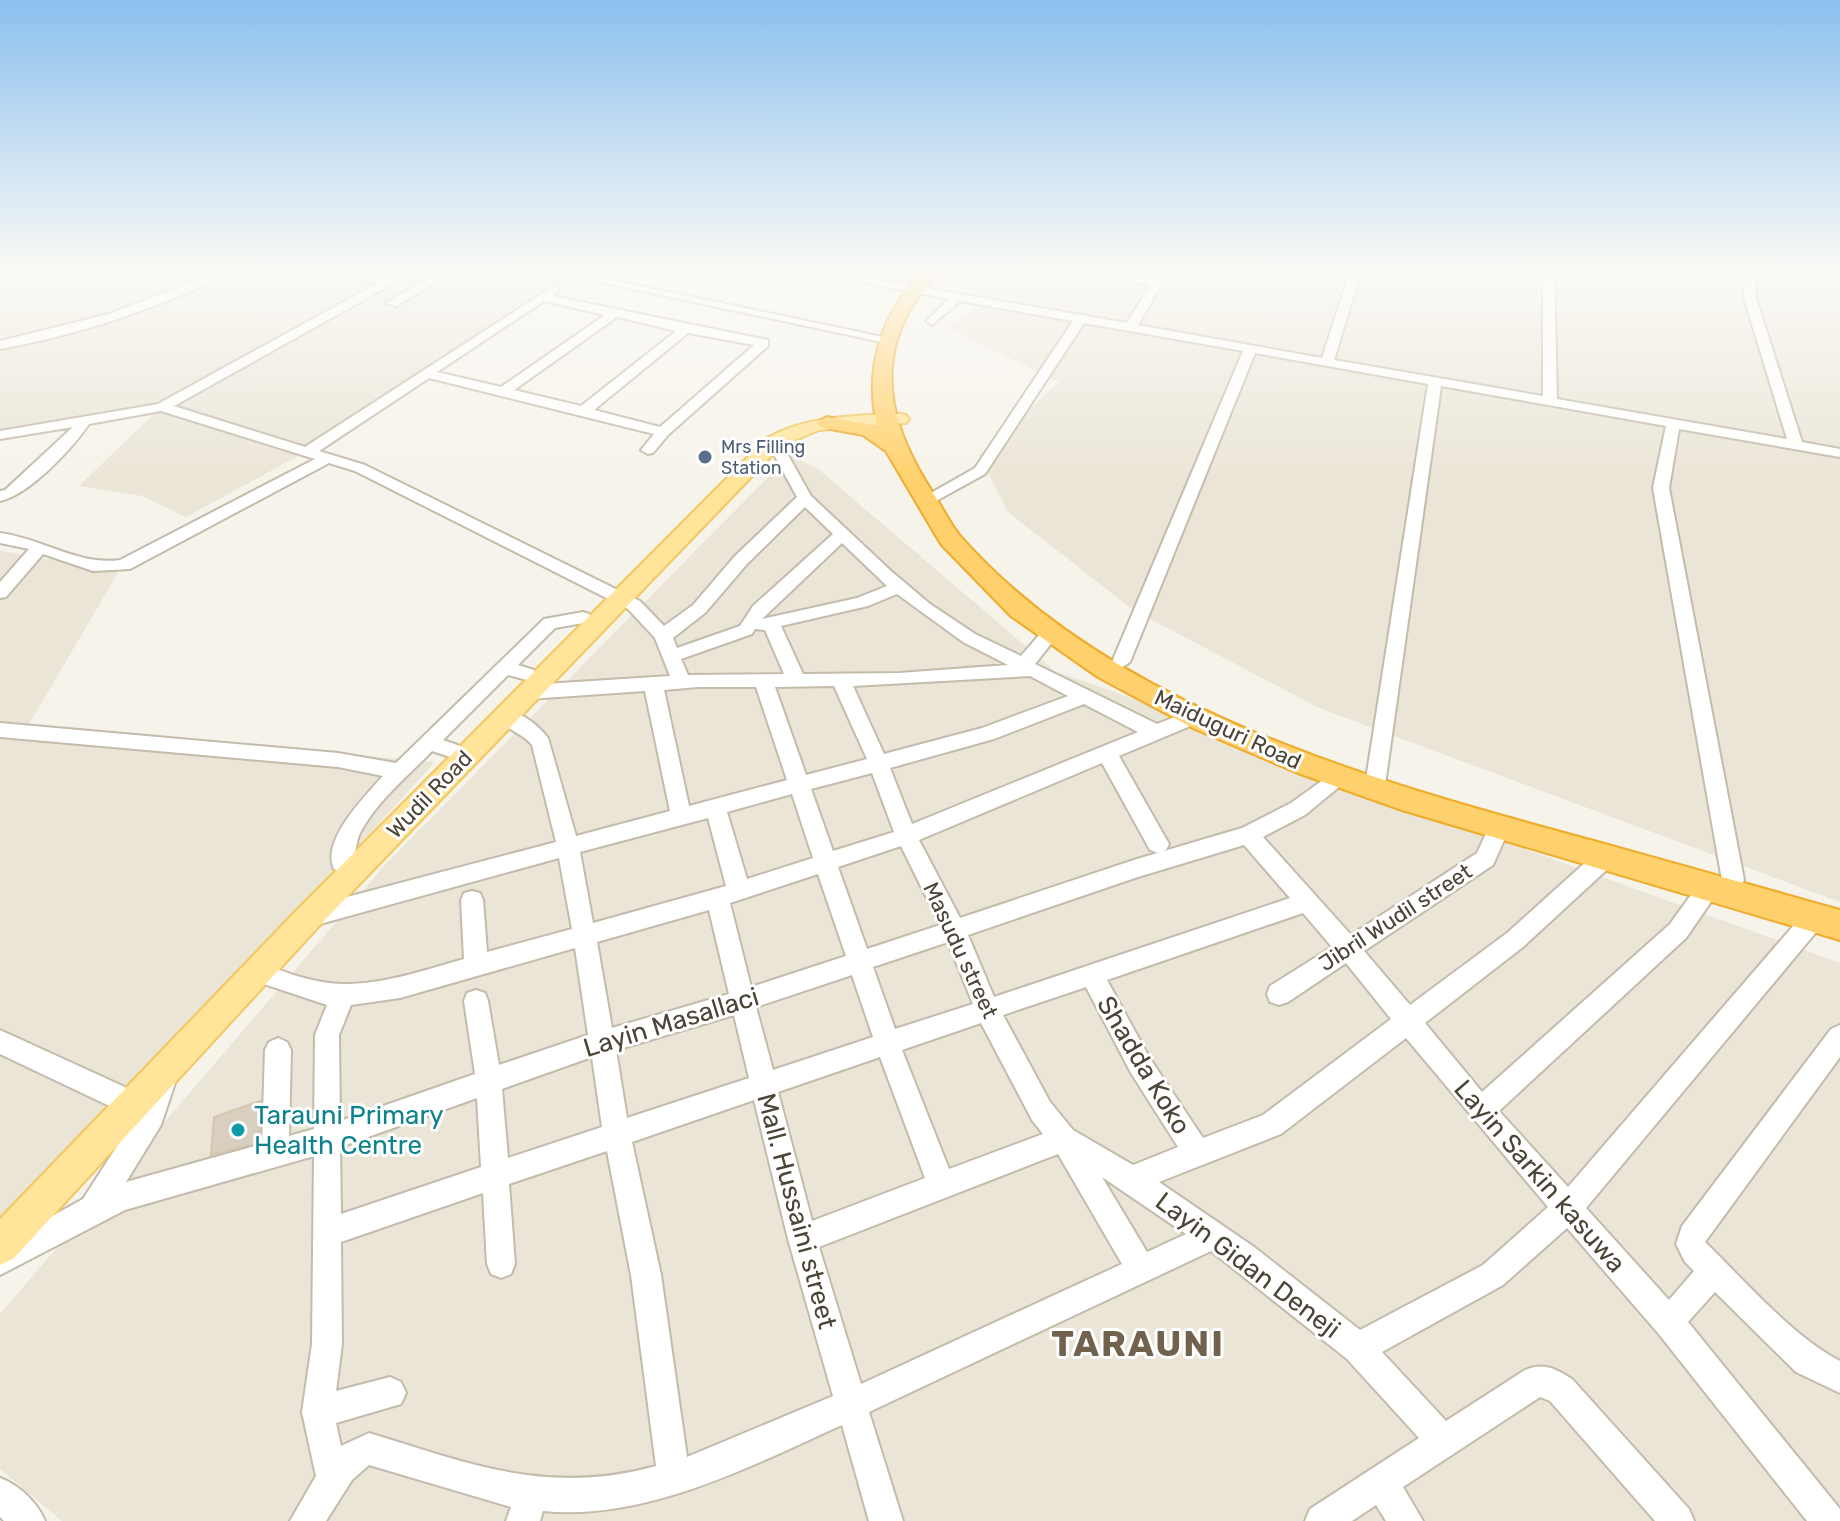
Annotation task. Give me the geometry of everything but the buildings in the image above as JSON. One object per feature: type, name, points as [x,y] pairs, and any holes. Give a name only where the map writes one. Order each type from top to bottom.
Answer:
[{"type":"highway","name":"Maiduguri Road","points":[[886,339],[891,415],[929,514],[988,579],[1052,631],[1128,681],[1195,716],[1338,777],[1376,784],[1721,883],[1831,918]]},
{"type":"highway","name":"Maiduguri Road","points":[[900,339],[895,360],[891,415],[931,490],[992,563],[1031,598],[1121,662],[1190,700],[1376,784],[1498,829],[1605,858],[1721,883]]},
{"type":"highway","points":[[870,400],[891,415],[869,430],[827,420],[870,400]]},
{"type":"main road","name":"Wudil Road","points":[[0,1246],[124,1099],[342,863],[441,747],[615,595],[759,453],[805,427],[827,420]]},
{"type":"main road","name":"Wudil Road","points":[[0,1220],[124,1099],[169,1064],[506,717],[520,678],[583,618],[615,595]]},
{"type":"street","points":[[0,345],[30,339]]},
{"type":"street","points":[[0,435],[162,407],[285,339]]},
{"type":"street","points":[[310,450],[478,339]]},
{"type":"street","points":[[503,392],[578,339]]},
{"type":"street","points":[[584,411],[674,339]]},
{"type":"street","points":[[648,450],[663,432],[764,343],[742,339]]},
{"type":"street","points":[[931,490],[969,479],[983,465],[1067,339]]},
{"type":"street","points":[[1199,339],[1840,453]]},
{"type":"street","points":[[1327,362],[1334,339]]},
{"type":"street","points":[[1550,339],[1550,402]]},
{"type":"street","points":[[1763,339],[1796,446]]},
{"type":"street","points":[[1121,662],[1251,348]]},
{"type":"street","points":[[426,373],[663,432]]},
{"type":"street","points":[[1376,784],[1435,381]]},
{"type":"street","points":[[162,407],[310,450],[360,468],[615,595],[644,613],[663,636],[681,682]]},
{"type":"street","points":[[0,496],[10,494],[71,439],[85,419]]},
{"type":"street","points":[[1481,1110],[1678,931],[1721,883],[1661,488],[1673,424]]},
{"type":"street","points":[[759,453],[900,587],[969,638],[1156,732]]},
{"type":"street","points":[[0,538],[40,547],[98,568],[124,565],[330,457]]},
{"type":"street","points":[[663,636],[699,609],[741,560],[805,498]]},
{"type":"street","points":[[748,627],[759,610],[842,534]]},
{"type":"street","points":[[0,593],[40,547]]},
{"type":"street","points":[[671,656],[748,627],[862,602],[900,587]]},
{"type":"street","points":[[771,623],[796,679]]},
{"type":"street","points":[[520,678],[653,684],[990,675],[1027,668],[1052,631]]},
{"type":"street","points":[[763,679],[888,1045],[941,1184]]},
{"type":"street","name":"Masudu street","points":[[841,681],[878,762],[906,836],[955,931],[988,1011],[1041,1111],[1064,1139],[1131,1179]]},
{"type":"street","points":[[653,684],[681,816]]},
{"type":"street","points":[[309,917],[987,734],[1084,697]]},
{"type":"street","points":[[257,972],[313,994],[365,995],[400,987],[728,894],[906,836],[1195,716]]},
{"type":"street","points":[[506,717],[532,731],[541,743],[568,846],[617,1136],[646,1275],[674,1477]]},
{"type":"street","points":[[0,730],[338,760],[400,771]]},
{"type":"street","points":[[342,863],[346,841],[354,824],[400,771],[441,747]]},
{"type":"street","points":[[1107,753],[1158,844]]},
{"type":"street","name":"Layin Masallaci","points":[[0,1261],[93,1209],[124,1196],[326,1139],[580,1049],[743,1001],[1137,868],[1248,835],[1298,809],[1338,777]]},
{"type":"street","name":"Mall. Hussaini street","points":[[715,807],[743,1001],[763,1087],[802,1239],[886,1521]]},
{"type":"street","name":"Jibril Wudil street","points":[[1279,994],[1485,859],[1498,829]]},
{"type":"street","name":"Layin Sarkin kasuwa","points":[[1248,835],[1347,947],[1481,1110],[1669,1322],[1828,1521]]},
{"type":"street","name":"Layin Gidan Deneji","points":[[1131,1179],[1272,1125],[1515,940],[1605,858]]},
{"type":"street","points":[[472,900],[476,965]]},
{"type":"street","points":[[328,1232],[1307,902]]},
{"type":"street","name":"Layin Gidan Deneji","points":[[1131,1179],[1244,1257],[1358,1348],[1493,1275],[1568,1208],[1798,941],[1831,918]]},
{"type":"street","name":"Shadda Koko","points":[[1092,976],[1140,1065],[1198,1154]]},
{"type":"street","points":[[333,1481],[318,1412],[327,1344],[327,1035],[342,996]]},
{"type":"street","points":[[476,1001],[489,1082],[501,1264]]},
{"type":"street","points":[[1840,1037],[1692,1236],[1690,1244],[1807,1361],[1840,1378]]},
{"type":"street","points":[[0,1042],[124,1099]]},
{"type":"street","points":[[275,1153],[278,1050]]},
{"type":"street","points":[[93,1209],[152,1116],[169,1064]]},
{"type":"street","points":[[802,1239],[1064,1139],[1142,1270]]},
{"type":"street","points":[[307,1521],[356,1453],[369,1449],[527,1508],[674,1477],[749,1450],[851,1405],[1212,1236]]},
{"type":"street","points":[[1669,1322],[1716,1269]]},
{"type":"street","points":[[1358,1348],[1445,1443]]},
{"type":"street","points":[[1322,1521],[1536,1381],[1548,1382],[1561,1390],[1677,1521]]},
{"type":"street","points":[[318,1412],[390,1393]]},
{"type":"street","points":[[1380,1483],[1406,1521]]},
{"type":"street","points":[[0,1494],[28,1521]]},
{"type":"shaded area","points":[[0,339],[476,339],[300,455],[186,517],[142,496],[79,486],[167,401],[0,438]]},
{"type":"shaded area","points":[[971,339],[1840,339],[1840,902],[1319,708],[1133,610],[1008,512],[979,455],[1059,382]]},
{"type":"shaded area","points":[[790,455],[818,469],[1055,671],[1196,721],[1497,839],[1840,963],[1840,1521],[62,1521],[0,1469],[0,1314],[385,865]]},
{"type":"shaded area","points":[[0,551],[119,571],[28,726],[435,762],[0,1237]]},
{"type":"place","name":"Mrs Filling Station","points":[[705,457]]},
{"type":"place","name":"Tarauni Primary Health Centre","points":[[238,1130]]},
{"type":"district","name":"TARAUNI","points":[[1138,1343]]}]
